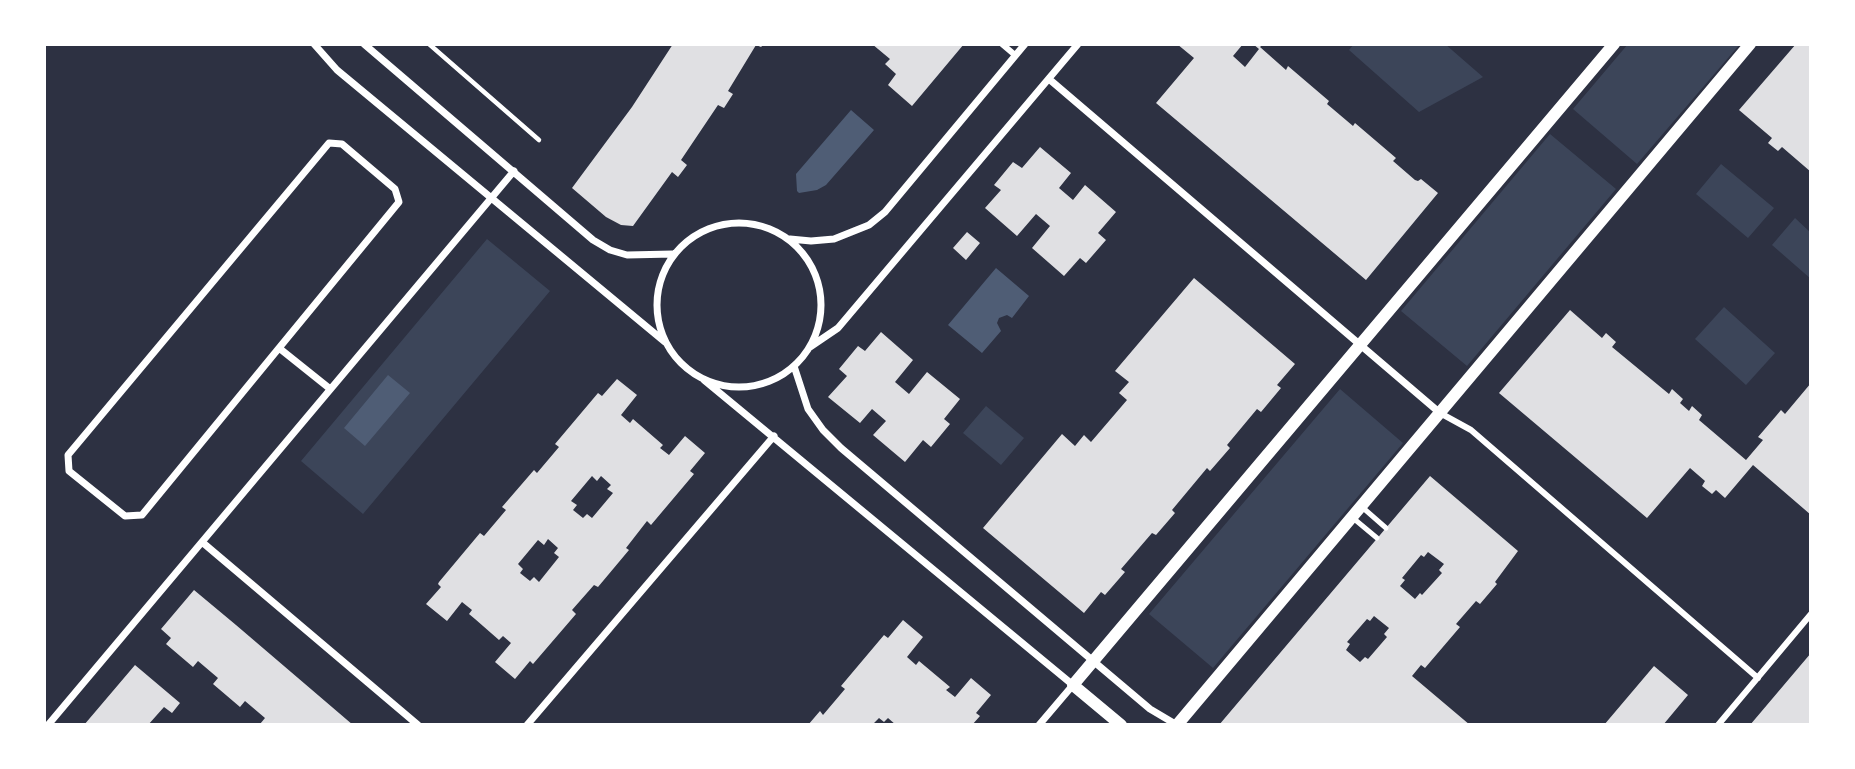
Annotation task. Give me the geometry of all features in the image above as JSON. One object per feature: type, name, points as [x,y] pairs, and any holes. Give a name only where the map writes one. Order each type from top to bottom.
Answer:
[{"type":"street","points":[[314,44],[337,70],[666,342]]},
{"type":"street","points":[[365,44],[593,240],[626,255],[673,254]]},
{"type":"street","points":[[1002,44],[1015,55]]},
{"type":"street","points":[[790,239],[834,239],[852,233],[885,212],[1025,44]]},
{"type":"street","points":[[705,380],[723,386],[761,384],[794,366],[810,348],[838,328],[1078,44]]},
{"type":"street","points":[[1040,725],[1614,44]]},
{"type":"street","points":[[794,366],[808,409],[823,430],[1150,709],[1177,725],[1750,44]]},
{"type":"street","points":[[1049,79],[1440,413],[1471,430],[1758,678]]},
{"type":"street","points":[[329,143],[342,144],[395,189],[399,202],[279,348],[142,516],[125,516],[69,471],[68,455],[77,444],[329,143]]},
{"type":"street","points":[[48,725],[514,171]]},
{"type":"street","points":[[810,348],[818,330],[822,310],[820,290],[814,271],[804,254],[790,239],[771,228],[749,222],[727,223],[706,229],[687,240],[673,254],[663,272],[656,308],[659,326],[676,358],[774,436],[1121,725]]},
{"type":"street","points":[[279,348],[329,388]]},
{"type":"street","points":[[527,725],[774,436]]},
{"type":"street","points":[[202,542],[418,725]]},
{"type":"street","points":[[1718,725],[1811,614]]},
{"type":"lane","points":[[1361,506],[1386,528]]},
{"type":"lane","points":[[1352,517],[1377,538]]},
{"type":"path","points":[[429,44],[539,140]]},
{"type":"shaded area","points":[[1354,44],[1445,44],[1483,77],[1419,112],[1349,50]]},
{"type":"shaded area","points":[[1628,44],[1740,44],[1637,164],[1573,109]]},
{"type":"shaded area","points":[[851,110],[874,130],[826,185],[817,190],[799,193],[796,174]]},
{"type":"shaded area","points":[[1550,134],[1616,189],[1467,366],[1401,311]]},
{"type":"shaded area","points":[[1721,164],[1774,208],[1748,238],[1696,194]]},
{"type":"shaded area","points":[[1795,218],[1811,233],[1811,279],[1772,245]]},
{"type":"shaded area","points":[[487,239],[550,291],[363,514],[301,461]]},
{"type":"shaded area","points":[[996,268],[1029,296],[1012,318],[1007,315],[999,318],[997,323],[1001,331],[982,353],[948,325]]},
{"type":"shaded area","points":[[1724,307],[1775,353],[1746,385],[1695,339]]},
{"type":"shaded area","points":[[388,375],[410,393],[365,446],[344,428]]},
{"type":"shaded area","points":[[1340,389],[1403,443],[1213,668],[1149,614]]},
{"type":"shaded area","points":[[986,406],[1024,438],[1001,465],[963,433]]},
{"type":"building","points":[[673,44],[764,44],[761,47],[756,45],[728,91],[733,94],[724,108],[718,105],[681,160],[687,165],[678,177],[672,172],[633,226],[621,225],[606,217],[572,188],[632,107]]},
{"type":"building","points":[[872,44],[964,44],[912,106],[888,85],[896,74],[885,64],[890,59]]},
{"type":"building","points":[[1177,44],[1243,44],[1233,56],[1245,67],[1259,49],[1253,44],[1263,44],[1260,47],[1286,70],[1288,66],[1329,101],[1327,104],[1353,126],[1355,123],[1396,158],[1393,161],[1415,180],[1421,179],[1438,193],[1366,280],[1156,103],[1194,58]]},
{"type":"building","points":[[1796,44],[1811,44],[1811,172],[1782,147],[1778,151],[1768,143],[1772,138],[1739,110]]},
{"type":"building","points":[[1040,147],[1071,173],[1059,188],[1073,200],[1085,185],[1116,212],[1098,233],[1106,240],[1086,263],[1080,258],[1064,276],[1032,248],[1050,226],[1036,214],[1017,236],[985,208],[1001,190],[994,185],[1013,162],[1022,168]]},
{"type":"building","points":[[967,232],[980,243],[966,260],[953,248]]},
{"type":"building","points":[[1194,278],[1295,364],[1277,385],[1281,388],[1261,412],[1257,409],[1227,445],[1230,448],[1210,471],[1207,468],[1172,510],[1175,513],[1156,535],[1152,533],[1121,569],[1125,572],[1105,595],[1101,592],[1084,613],[983,528],[1062,434],[1075,446],[1084,435],[1091,442],[1127,400],[1119,393],[1129,382],[1115,371]]},
{"type":"building","points":[[1570,310],[1602,338],[1606,333],[1616,342],[1612,347],[1669,394],[1672,389],[1683,399],[1680,403],[1689,411],[1692,406],[1702,415],[1699,420],[1746,460],[1763,440],[1758,437],[1781,410],[1785,414],[1811,383],[1811,515],[1753,465],[1725,498],[1716,490],[1712,494],[1702,486],[1705,481],[1690,468],[1647,518],[1499,393]]},
{"type":"building","points":[[881,332],[913,360],[895,382],[909,394],[927,372],[960,399],[944,419],[950,424],[931,447],[923,440],[905,462],[873,435],[886,421],[872,409],[860,423],[828,397],[847,376],[839,369],[858,346],[865,351]]},
{"type":"building","points":[[617,379],[637,395],[621,415],[630,423],[633,419],[663,445],[660,448],[669,455],[685,436],[705,453],[690,471],[694,474],[651,525],[647,521],[626,548],[629,550],[598,587],[594,585],[572,610],[576,614],[533,664],[530,661],[515,679],[495,662],[511,643],[503,636],[499,640],[469,614],[472,610],[462,602],[447,621],[426,604],[441,587],[439,582],[480,533],[484,536],[506,510],[502,507],[534,470],[537,473],[559,447],[555,444],[598,393],[602,396]],"holes":[[[592,476],[597,481],[601,476],[611,485],[607,489],[613,493],[592,518],[587,514],[583,518],[573,510],[577,505],[571,501]],[[548,539],[558,548],[554,553],[559,557],[539,582],[534,577],[530,581],[520,573],[523,569],[518,564],[538,540],[544,545]]]},
{"type":"building","points":[[1430,476],[1518,551],[1495,582],[1497,584],[1480,604],[1476,601],[1456,624],[1460,627],[1425,668],[1421,665],[1412,676],[1470,725],[1219,725]],"holes":[[[1428,552],[1444,564],[1439,570],[1442,573],[1415,599],[1400,586],[1405,580],[1402,578],[1421,555],[1424,557]],[[1374,616],[1389,628],[1384,634],[1387,637],[1368,659],[1365,657],[1360,662],[1346,650],[1350,644],[1347,642],[1367,619],[1370,621]]]},
{"type":"building","points":[[194,590],[353,725],[260,724],[265,718],[245,701],[240,707],[213,684],[218,678],[198,661],[193,667],[166,644],[171,638],[161,629]]},
{"type":"building","points":[[903,620],[923,637],[907,657],[916,665],[919,661],[950,687],[946,690],[955,697],[971,678],[991,695],[976,713],[980,716],[972,725],[896,725],[888,718],[884,722],[879,718],[872,725],[808,725],[820,711],[823,715],[845,689],[841,686],[884,635],[888,638]]},
{"type":"building","points":[[1811,653],[1811,725],[1750,725]]},
{"type":"building","points":[[135,665],[180,703],[172,713],[164,707],[148,725],[84,725]]},
{"type":"building","points":[[1654,666],[1688,695],[1663,725],[1604,725]]}]
